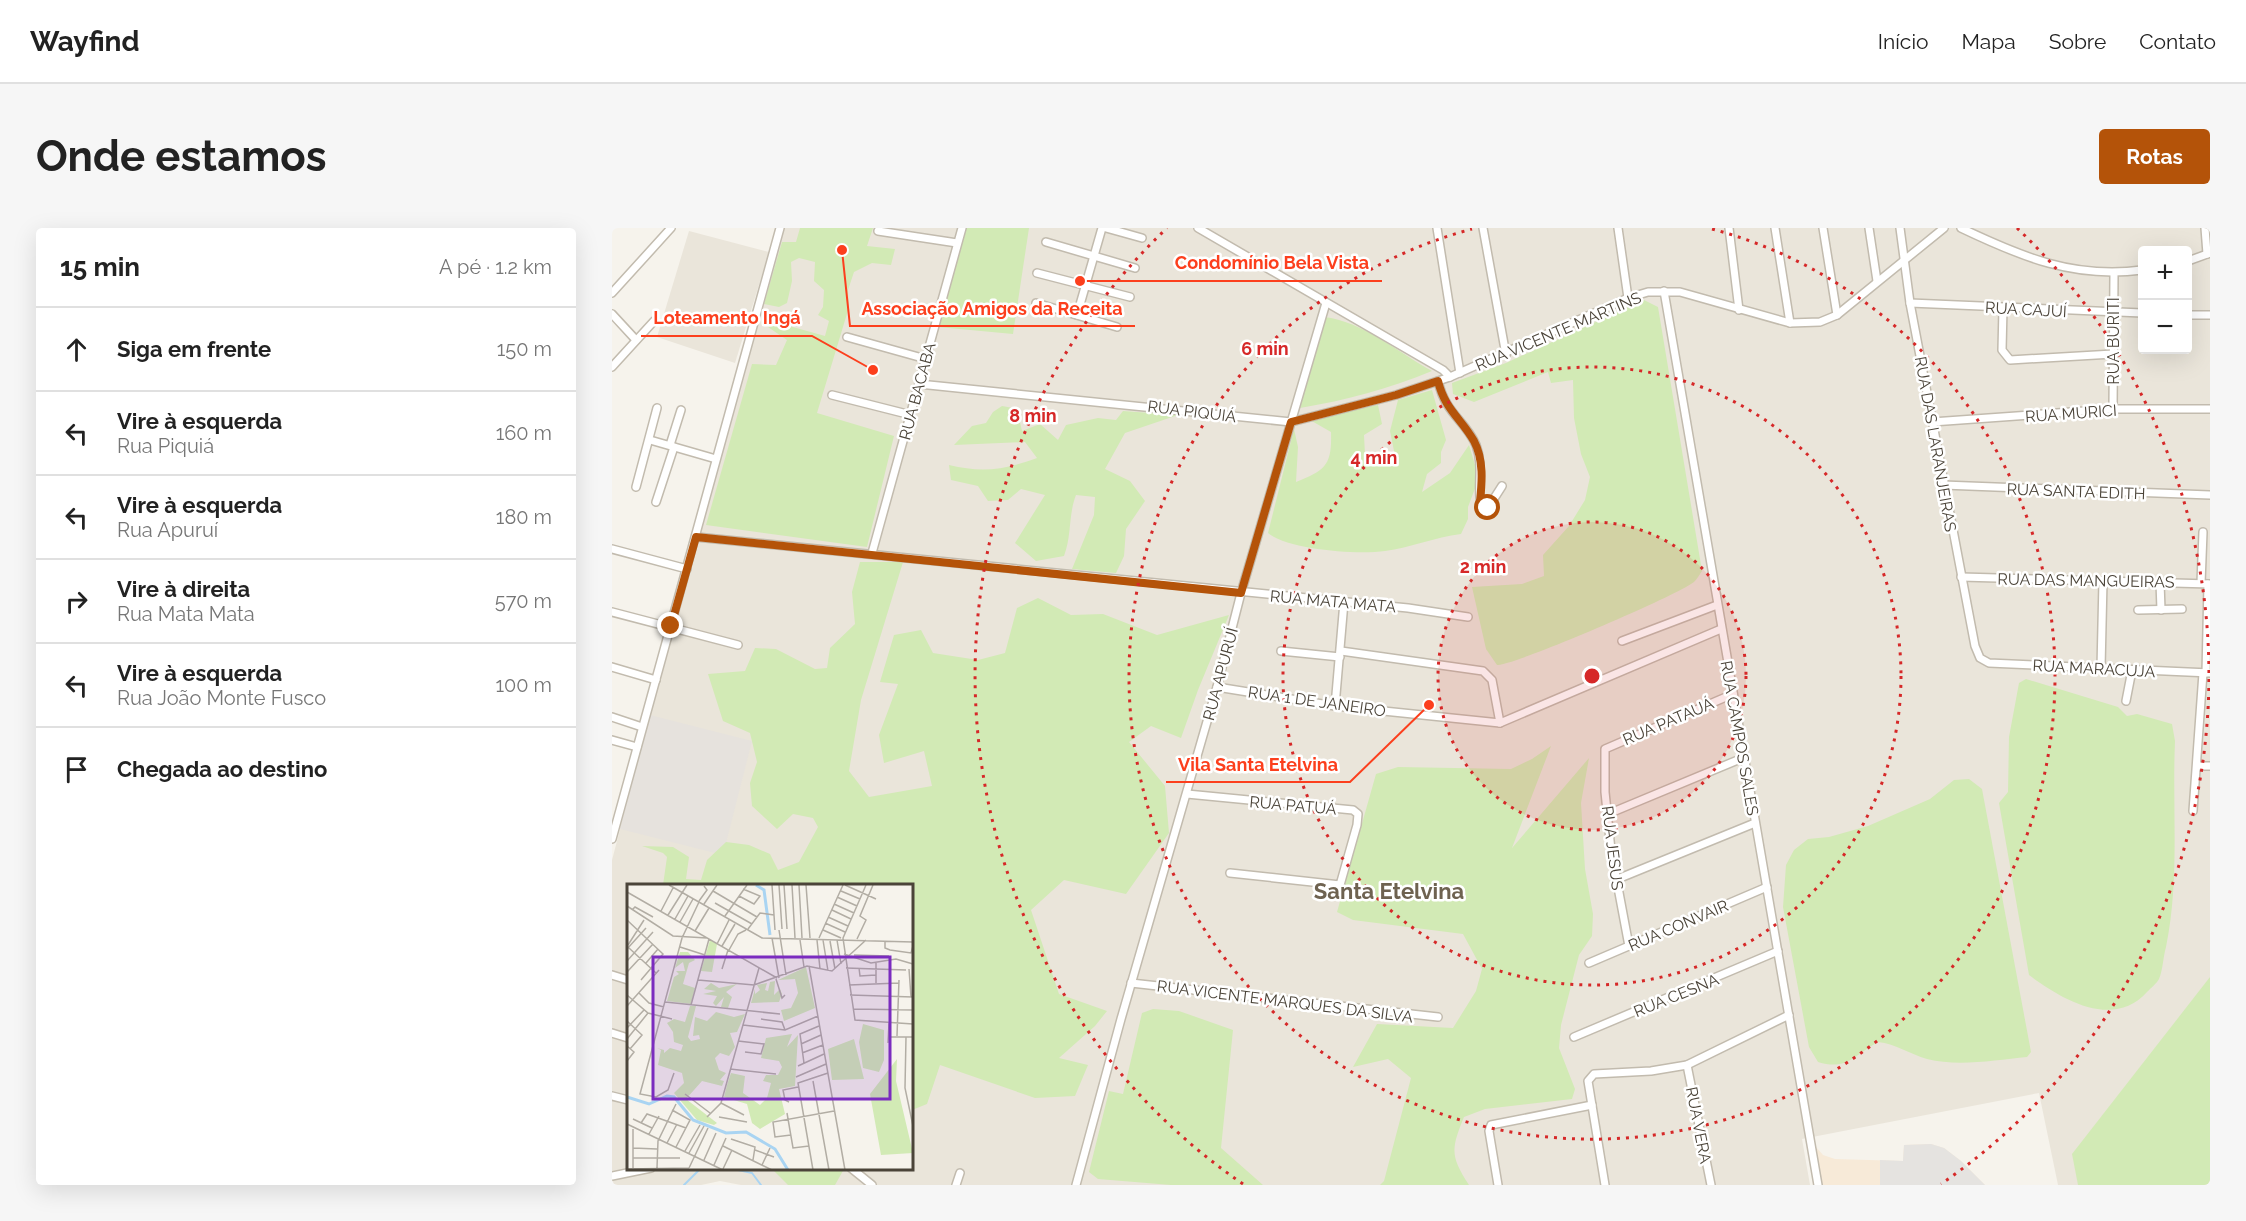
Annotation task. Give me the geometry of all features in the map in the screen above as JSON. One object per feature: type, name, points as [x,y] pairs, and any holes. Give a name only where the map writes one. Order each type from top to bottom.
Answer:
[{"type":"street","points":[[612,293],[671,228]]},
{"type":"street","points":[[612,839],[780,228]]},
{"type":"street","name":"RUA BACABA","points":[[873,553],[962,228]]},
{"type":"street","points":[[1077,315],[1104,228],[1142,237]]},
{"type":"street","points":[[1198,228],[1443,370],[1450,377]]},
{"type":"street","points":[[1437,228],[1460,373]]},
{"type":"street","points":[[1483,228],[1506,354]]},
{"type":"street","points":[[1618,228],[1628,298]]},
{"type":"street","points":[[1729,228],[1739,310]]},
{"type":"street","points":[[1775,228],[1790,323]]},
{"type":"street","points":[[1823,228],[1837,315]]},
{"type":"street","points":[[1869,228],[1877,281]]},
{"type":"street","name":"RUA DAS LARANJEIRAS","points":[[1900,228],[1910,303],[1943,485],[1980,658]]},
{"type":"street","name":"RUA VICENTE MARTINS","points":[[1460,373],[1628,298],[1664,291],[1680,292],[1790,323],[1820,322],[1837,315],[1944,228]]},
{"type":"street","points":[[1961,228],[2051,265],[2082,272],[2114,274],[2138,271]]},
{"type":"street","points":[[2192,259],[2209,253],[2205,228]]},
{"type":"street","points":[[878,231],[957,243]]},
{"type":"street","points":[[1046,242],[1135,268]]},
{"type":"street","points":[[1037,273],[1130,297]]},
{"type":"street","name":"RUA BURITI","points":[[2113,409],[2114,274]]},
{"type":"street","name":"RUA CAMPOS SALES","points":[[1664,291],[1818,1185]]},
{"type":"street","points":[[1036,303],[1117,327]]},
{"type":"street","name":"RUA APURUÍ","points":[[1076,1185],[1131,983],[1218,687],[1241,593],[1326,303]]},
{"type":"street","name":"RUA CAJUÍ","points":[[1910,303],[2138,314]]},
{"type":"street","points":[[2003,308],[2002,350],[2010,360],[2113,354]]},
{"type":"street","points":[[612,314],[636,340]]},
{"type":"street","points":[[2192,315],[2210,315]]},
{"type":"street","points":[[612,367],[654,321]]},
{"type":"street","points":[[847,338],[926,359]]},
{"type":"street","name":"RUA PIQUIÁ","points":[[919,384],[1101,400],[1291,422],[1396,395],[1460,373]]},
{"type":"street","points":[[1438,381],[1446,405],[1475,442],[1482,468],[1481,505],[1488,508],[1492,506],[1502,486]]},
{"type":"street","points":[[832,395],[911,415]]},
{"type":"street","points":[[636,487],[657,408]]},
{"type":"street","name":"RUA MURICI","points":[[1932,422],[2113,409],[2210,409]]},
{"type":"street","points":[[656,502],[681,410]]},
{"type":"street","points":[[650,440],[716,459]]},
{"type":"street","name":"RUA SANTA EDITH","points":[[1943,485],[2210,495]]},
{"type":"street","points":[[2193,812],[2206,673],[2206,584],[2203,532]]},
{"type":"street","name":"RUA MATA MATA","points":[[696,537],[873,553],[1468,616]]},
{"type":"street","points":[[612,549],[687,569]]},
{"type":"street","name":"RUA DAS MANGUEIRAS","points":[[1961,577],[2206,584]]},
{"type":"street","points":[[2101,668],[2103,581]]},
{"type":"street","points":[[2160,582],[2160,610]]},
{"type":"street","points":[[1335,706],[1344,602]]},
{"type":"street","points":[[1622,641],[1717,605]]},
{"type":"street","points":[[2138,610],[2182,609]]},
{"type":"street","points":[[612,612],[738,645]]},
{"type":"street","name":"RUA 1 DE JANEIRO","points":[[1218,687],[1335,706],[1500,723],[1721,629]]},
{"type":"street","points":[[1281,651],[1340,654],[1483,671],[1492,680],[1500,723]]},
{"type":"street","name":"RUA MARACUJA","points":[[1980,658],[1989,663],[2206,673]]},
{"type":"street","points":[[612,667],[656,681]]},
{"type":"street","points":[[2126,701],[2132,670]]},
{"type":"street","name":"RUA PATAUÁ","points":[[1605,749],[1732,694]]},
{"type":"street","points":[[612,717],[642,727]]},
{"type":"street","points":[[612,740],[637,747]]},
{"type":"street","name":"RUA JESUS","points":[[1605,749],[1608,814],[1616,880],[1629,946]]},
{"type":"street","points":[[1608,814],[1745,758]]},
{"type":"street","points":[[2197,766],[2210,766]]},
{"type":"street","name":"RUA PATUÁ","points":[[1186,794],[1353,810],[1358,814],[1340,885],[1230,873]]},
{"type":"street","points":[[1616,880],[1755,823]]},
{"type":"street","name":"RUA CONVAIR","points":[[1589,963],[1767,887]]},
{"type":"street","name":"RUA CESNA","points":[[1574,1037],[1778,951]]},
{"type":"street","points":[[612,975],[627,980]]},
{"type":"street","name":"RUA VICENTE MARQUES DA SILVA","points":[[1131,983],[1438,1017]]},
{"type":"street","points":[[1605,1185],[1588,1081],[1594,1074],[1651,1071],[1687,1065],[1789,1015]]},
{"type":"street","points":[[612,1033],[627,1038]]},
{"type":"street","name":"RUA VERA","points":[[1687,1065],[1711,1185]]},
{"type":"street","points":[[612,1096],[627,1100]]},
{"type":"street","points":[[1498,1185],[1489,1127],[1494,1123],[1592,1105]]},
{"type":"street","points":[[612,1176],[641,1170]]},
{"type":"street","points":[[853,1170],[872,1185]]},
{"type":"street","points":[[956,1185],[960,1173]]},
{"type":"shaded area","points":[[779,228],[2210,228],[2210,1185],[2058,1185],[2039,1093],[1802,1139],[1810,1185],[741,1185],[720,1181],[701,1185],[612,1185],[612,860],[640,754],[641,729],[708,474]]},
{"type":"shaded area","points":[[689,231],[769,252],[735,363],[657,337]]},
{"type":"shaded area","points":[[650,715],[752,741],[723,855],[620,829]]},
{"type":"shaded area","points":[[1931,1144],[1944,1148],[1985,1185],[1822,1185],[1815,1146],[1823,1155],[1835,1159],[1903,1161],[1904,1145]]},
{"type":"shaded area","points":[[1931,1144],[1944,1148],[1985,1185],[1880,1185],[1880,1160],[1903,1161],[1904,1145]]},
{"type":"green space","points":[[800,228],[873,228],[867,246],[895,249],[891,265],[872,263],[854,272],[848,290],[849,307],[817,413],[894,436],[867,547],[706,525],[752,364],[776,365],[787,340],[768,327],[782,324],[825,336],[829,321],[818,315],[823,307],[824,290],[814,281],[815,262],[799,258],[791,262],[792,281],[787,303],[779,307],[764,304],[782,242],[796,242]]},
{"type":"green space","points":[[964,228],[1029,228],[1013,334],[938,327]]},
{"type":"green space","points":[[1644,300],[1658,307],[1702,571],[1694,582],[1659,600],[1534,654],[1497,665],[1486,649],[1472,587],[1522,584],[1544,576],[1543,555],[1569,526],[1585,500],[1590,477],[1581,454],[1574,418],[1573,380],[1551,383],[1548,372],[1474,402],[1453,394],[1452,383],[1506,363]]},
{"type":"green space","points":[[1324,317],[1366,331],[1432,371],[1367,393],[1300,408]]},
{"type":"green space","points":[[1432,390],[1446,440],[1441,452],[1441,463],[1427,474],[1422,492],[1450,473],[1469,445],[1479,478],[1468,507],[1468,519],[1461,534],[1394,550],[1358,552],[1324,550],[1291,544],[1268,533],[1294,429],[1298,447],[1296,482],[1321,470],[1330,452],[1331,432],[1310,420],[1378,405],[1382,424],[1364,435],[1365,455],[1388,462],[1395,456],[1390,431],[1398,400]]},
{"type":"green space","points":[[1002,406],[1013,408],[1019,418],[1022,431],[1040,424],[1058,440],[1066,425],[1098,418],[1116,420],[1123,411],[1178,415],[1125,433],[1105,469],[1130,481],[1145,501],[1126,529],[1124,556],[1116,573],[1072,569],[1094,515],[1095,497],[1076,495],[1064,556],[1036,561],[1015,543],[1045,495],[1021,489],[1008,500],[988,501],[978,486],[951,480],[949,465],[972,469],[993,469],[1037,458],[1025,442],[954,445],[972,426],[986,423],[993,412]]},
{"type":"green space","points":[[860,562],[903,562],[861,700],[849,771],[869,797],[932,786],[924,751],[884,763],[879,735],[898,684],[880,682],[894,635],[921,630],[933,653],[978,660],[1005,653],[1017,608],[1038,598],[1071,615],[1103,614],[1157,635],[1229,615],[1181,738],[1151,726],[1129,742],[1165,786],[1169,833],[1126,894],[1064,880],[1031,910],[1059,994],[1107,1011],[1095,1026],[1059,1058],[1088,1065],[1075,1096],[1035,1098],[940,1065],[927,1104],[914,1109],[914,884],[663,884],[667,857],[663,853],[642,846],[673,847],[689,857],[686,879],[701,880],[707,860],[726,842],[749,845],[770,854],[778,870],[799,862],[818,827],[813,818],[793,814],[777,829],[752,806],[750,783],[757,762],[750,733],[723,721],[708,674],[745,671],[755,648],[776,649],[815,669],[827,668],[830,648],[855,624],[852,592]]},
{"type":"green space","points":[[2026,679],[2118,707],[2127,716],[2137,714],[2172,724],[2175,741],[2173,896],[2162,968],[2158,981],[2147,992],[2133,1003],[2119,1009],[2103,1010],[2071,1001],[2029,975],[1999,803],[2008,792],[2009,737],[2019,683]]},
{"type":"green space","points":[[1551,746],[1512,848],[1589,758],[1581,803],[1585,869],[1593,914],[1592,936],[1579,955],[1561,1025],[1559,1048],[1575,1089],[1572,1099],[1485,1109],[1464,1117],[1454,1152],[1458,1167],[1469,1185],[1380,1185],[1384,1181],[1411,1078],[1388,1059],[1353,1067],[1377,1024],[1453,1028],[1476,991],[1482,969],[1463,934],[1353,920],[1337,912],[1376,774],[1398,767],[1511,769]]},
{"type":"green space","points":[[1969,779],[1982,789],[2031,1052],[2027,1057],[1951,1062],[1927,1059],[1878,1042],[1843,1063],[1836,1065],[1818,1062],[1809,1047],[1783,907],[1786,865],[1794,850],[1808,839],[1829,837],[1868,826],[1930,799],[1954,780]]},
{"type":"green space","points":[[2210,977],[2210,1185],[2078,1185],[2072,1154]]},
{"type":"green space","points":[[1153,1009],[1179,1011],[1233,1030],[1221,1148],[1263,1185],[1171,1185],[1098,1179],[1089,1172],[1109,1091],[1123,1094],[1142,1013]]},
{"type":"green space","points":[[773,1170],[843,1170],[835,1185],[788,1185]]},
{"type":"waterway","points":[[684,1185],[699,1170]]},
{"type":"waterway","points":[[738,1170],[752,1173],[761,1185]]},
{"type":"place","name":"Associação Amigos da Receita","points":[[842,250]]},
{"type":"place","name":"Condomínio Bela Vista","points":[[1080,281]]},
{"type":"place","name":"Loteamento Ingá","points":[[873,370]]},
{"type":"place","name":"Vila Santa Etelvina","points":[[1429,705]]},
{"type":"district","name":"Santa Etelvina","points":[[1389,891]]},
{"type":"route","points":[[671,626],[696,537],[873,553],[1241,593],[1291,422],[1396,395],[1438,381],[1446,405],[1475,442],[1482,468],[1480,502],[1484,508],[1488,508]]}]
